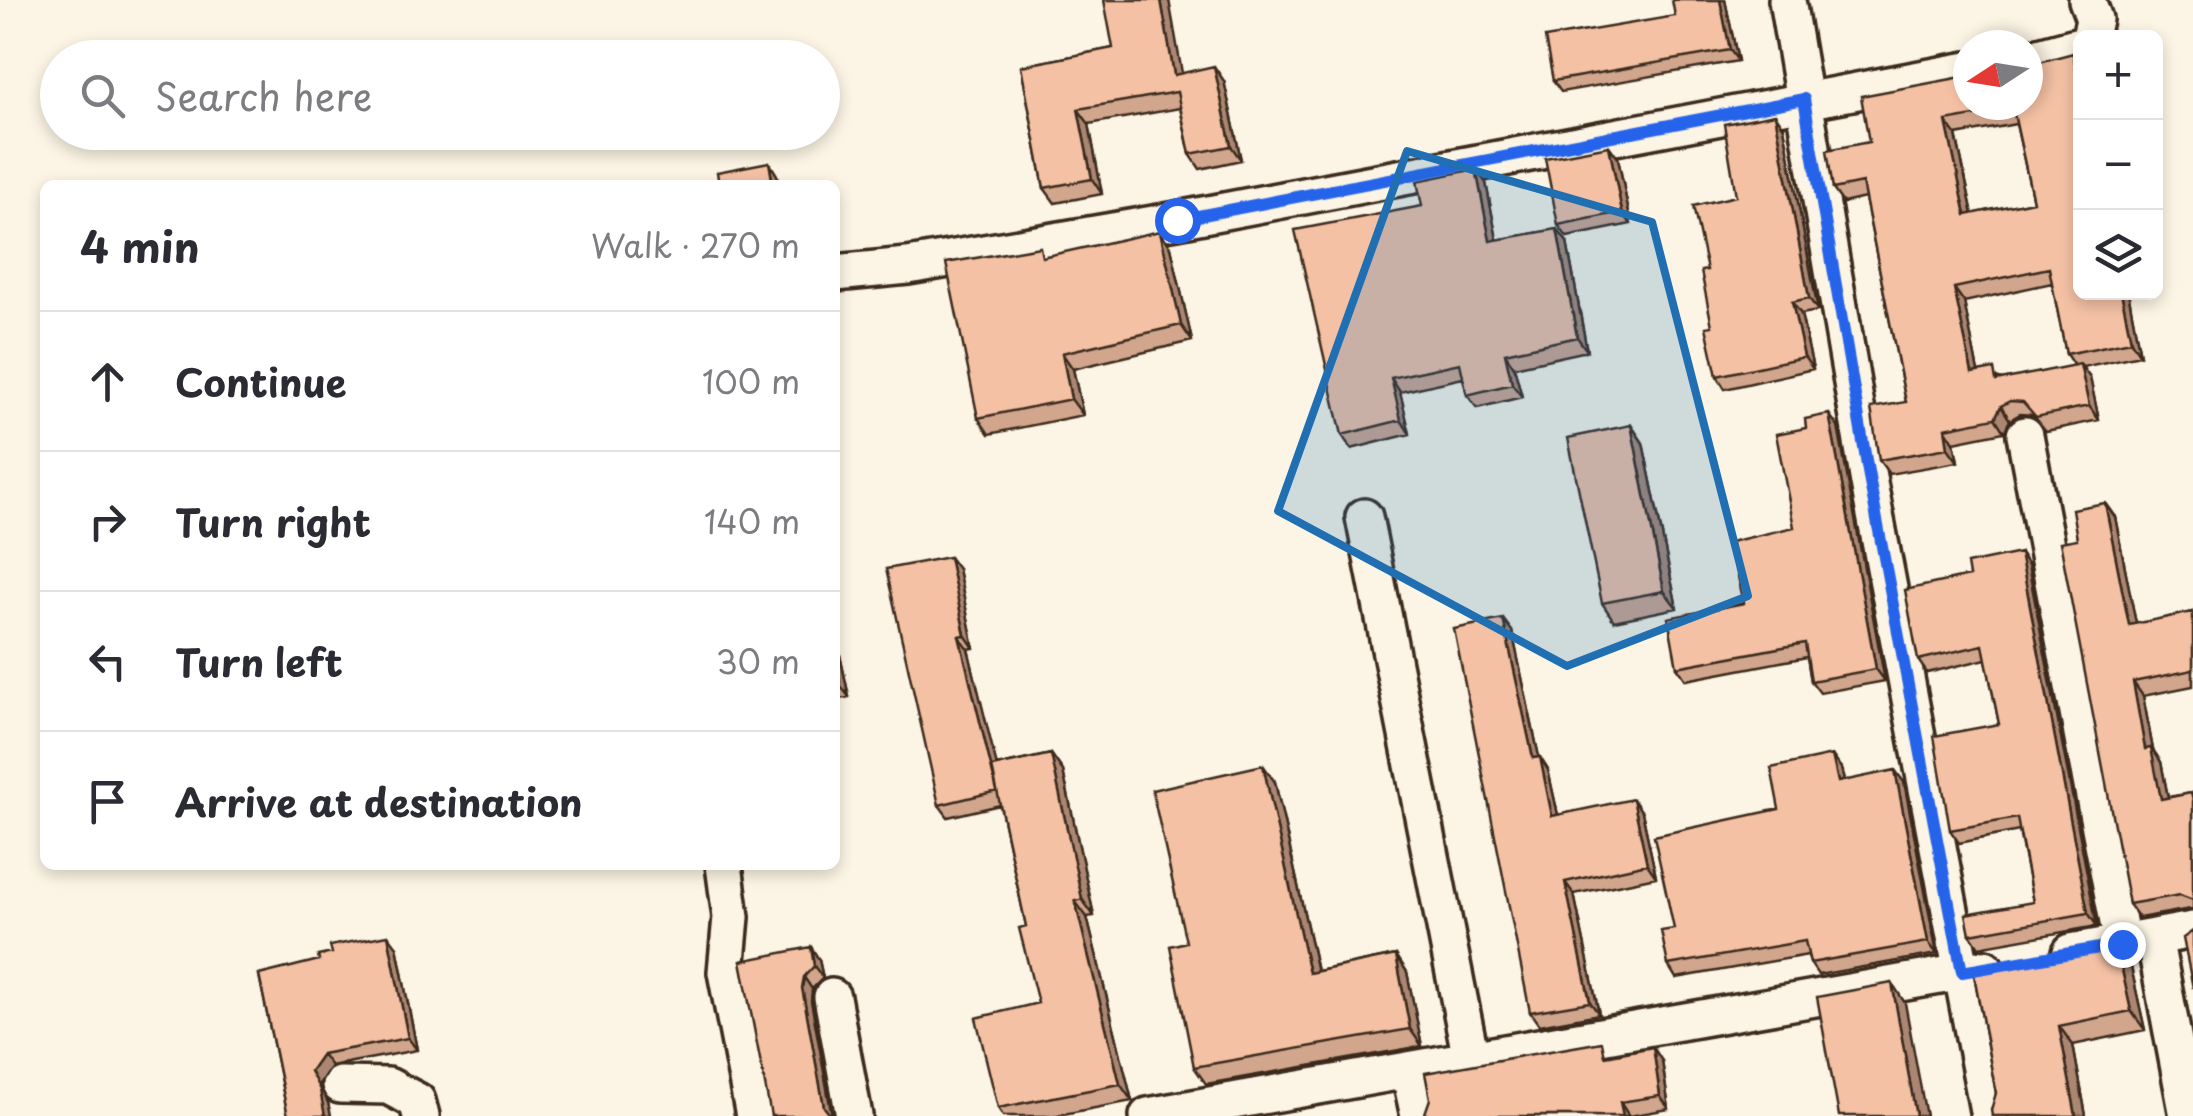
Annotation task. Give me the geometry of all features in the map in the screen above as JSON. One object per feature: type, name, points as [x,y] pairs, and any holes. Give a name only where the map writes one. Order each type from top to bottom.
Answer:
[{"type":"street","points":[[1787,0],[1873,503],[1990,1116]]},
{"type":"street","points":[[2088,0],[2094,19],[2092,30]]},
{"type":"street","points":[[2043,55],[2073,47]]},
{"type":"street","points":[[840,273],[908,266],[1177,220],[1953,73]]},
{"type":"street","points":[[2025,435],[2138,940],[2188,1116]]},
{"type":"street","points":[[1364,517],[1471,1059]]},
{"type":"street","points":[[725,870],[732,916],[726,972],[754,1116]]},
{"type":"street","points":[[1148,1116],[2193,930]]},
{"type":"street","points":[[832,996],[854,1116]]},
{"type":"street","points":[[1410,1070],[1419,1116]]},
{"type":"street","points":[[340,1085],[388,1086],[417,1102],[421,1116]]},
{"type":"highlighted area","points":[[1407,151],[1652,222],[1748,596],[1567,666],[1278,511]]},
{"type":"building","points":[[1104,0],[1161,0],[1174,75],[1214,66],[1231,146],[1190,154],[1177,92],[1078,109],[1092,179],[1044,188],[1021,66],[1113,48]]},
{"type":"building","points":[[1672,0],[1720,0],[1730,50],[1553,81],[1545,38],[1675,16]]},
{"type":"building","points":[[2073,53],[2073,300],[2123,300],[2131,341],[2066,354],[2049,268],[1954,288],[1972,373],[1994,369],[1996,381],[2080,364],[2089,406],[2036,417],[2023,402],[2010,401],[2001,406],[1995,418],[1945,428],[1948,448],[1879,460],[1871,408],[1906,402],[1862,183],[1833,189],[1827,150],[1869,142],[1861,96],[1953,79],[1953,120],[1946,121],[1966,215],[2033,201],[2015,120],[2043,120],[2043,61]]},
{"type":"building","points":[[1775,114],[1809,298],[1792,302],[1804,357],[1717,376],[1706,327],[1712,326],[1701,271],[1707,270],[1693,206],[1736,196],[1724,124]]},
{"type":"building","points":[[1609,146],[1622,212],[1558,225],[1545,158]]},
{"type":"building","points":[[769,162],[772,180],[718,180],[717,172]]},
{"type":"building","points":[[1476,169],[1490,241],[1557,229],[1577,337],[1505,353],[1512,384],[1467,395],[1460,363],[1391,378],[1401,420],[1342,435],[1295,230],[1422,206],[1417,181]]},
{"type":"building","points":[[1160,231],[1181,325],[1062,353],[1071,399],[978,418],[946,263],[1040,247],[1042,257]]},
{"type":"building","points":[[1829,414],[1876,669],[1811,681],[1805,643],[1677,667],[1668,618],[1744,603],[1730,542],[1794,527],[1776,434],[1806,428],[1805,419]]},
{"type":"building","points":[[1631,425],[1664,591],[1602,603],[1568,438]]},
{"type":"building","points":[[2105,503],[2129,625],[2193,612],[2193,670],[2133,682],[2145,749],[2151,748],[2161,799],[2191,793],[2193,900],[2180,895],[2129,904],[2060,542],[2077,539],[2072,509]]},
{"type":"building","points":[[2020,553],[2088,913],[1970,934],[1966,914],[2033,902],[2017,818],[1950,830],[1934,736],[1999,724],[1983,645],[1918,660],[1905,590],[1969,576],[1967,564]]},
{"type":"building","points":[[949,557],[965,635],[959,636],[997,791],[939,805],[886,569]]},
{"type":"building","points":[[1503,619],[1533,758],[1540,757],[1552,816],[1633,799],[1647,864],[1565,882],[1590,1002],[1530,1012],[1454,629]]},
{"type":"building","points":[[1051,754],[1082,899],[1075,901],[1120,1084],[998,1108],[976,1018],[1038,1003],[1019,928],[1026,926],[992,767]]},
{"type":"building","points":[[1832,755],[1838,782],[1895,770],[1928,942],[1810,963],[1805,941],[1668,965],[1661,931],[1674,929],[1654,836],[1779,809],[1771,768]]},
{"type":"building","points":[[1263,765],[1309,973],[1396,955],[1410,1029],[1194,1067],[1170,946],[1186,942],[1152,790]]},
{"type":"building","points":[[2193,931],[2193,988],[2183,938]]},
{"type":"building","points":[[388,935],[408,1038],[322,1054],[310,1071],[320,1090],[325,1116],[288,1116],[259,975],[319,960],[318,956],[332,953],[330,946]]},
{"type":"building","points":[[2116,943],[2131,1011],[2059,1026],[2076,1116],[1992,1116],[1996,1093],[1973,969]]},
{"type":"building","points":[[811,947],[814,966],[804,977],[802,988],[824,1107],[831,1116],[771,1116],[741,961]]},
{"type":"building","points":[[1892,983],[1916,1116],[1839,1116],[1817,997]]},
{"type":"building","points":[[1602,1042],[1605,1056],[1653,1047],[1660,1096],[1620,1102],[1623,1116],[1424,1116],[1430,1099],[1425,1073]]},
{"type":"route","points":[[1177,220],[1804,99],[1870,483],[1962,972],[2122,944]]}]
